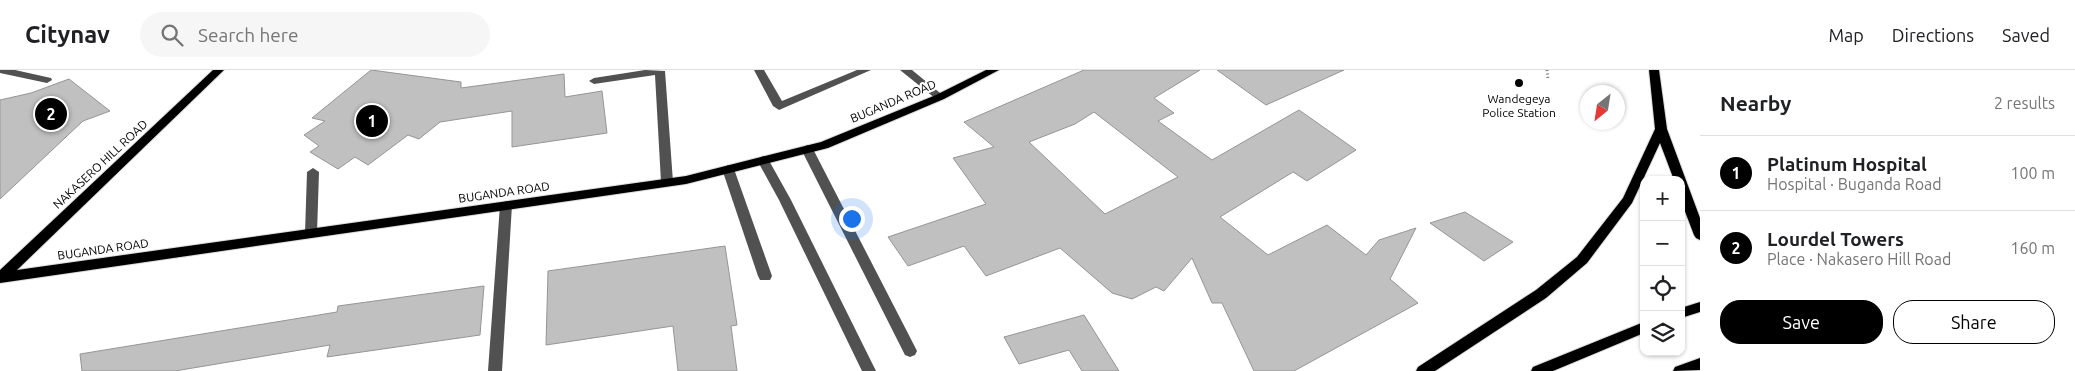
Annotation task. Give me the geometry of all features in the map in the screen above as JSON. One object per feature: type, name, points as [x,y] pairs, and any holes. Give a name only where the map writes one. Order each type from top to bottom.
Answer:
[{"type":"main road","name":"NAKASERO HILL ROAD","points":[[0,277],[220,70]]},
{"type":"main road","name":"BUGANDA ROAD","points":[[0,277],[667,182],[824,145],[940,97],[994,70]]},
{"type":"main road","points":[[1654,70],[1661,129],[1679,176]]},
{"type":"main road","points":[[1423,371],[1541,294],[1582,260],[1628,200],[1661,129]]},
{"type":"main road","points":[[1685,195],[1700,235]]},
{"type":"main road","points":[[1685,312],[1700,307]]},
{"type":"main road","points":[[1538,371],[1640,329]]},
{"type":"main road","points":[[1680,371],[1700,364]]},
{"type":"lane","points":[[0,70],[46,80]]},
{"type":"lane","points":[[759,70],[780,106],[866,70]]},
{"type":"lane","points":[[905,70],[940,97]]},
{"type":"lane","points":[[594,82],[660,72],[667,182]]},
{"type":"lane","points":[[807,149],[910,351]]},
{"type":"lane","points":[[763,160],[785,200],[870,371]]},
{"type":"lane","points":[[728,169],[765,276]]},
{"type":"lane","points":[[311,233],[313,172]]},
{"type":"lane","points":[[494,371],[506,205]]},
{"type":"path","points":[[1547,70],[1548,80]]},
{"type":"building","points":[[371,70],[461,82],[461,88],[564,74],[565,97],[602,91],[607,133],[512,147],[512,111],[440,122],[419,139],[408,135],[368,165],[355,157],[338,169],[310,152],[319,146],[304,135],[325,121],[312,118]]},
{"type":"building","points":[[1084,70],[1200,70],[1154,98],[1174,113],[1158,121],[1212,160],[1299,110],[1356,150],[1307,181],[1293,172],[1220,217],[1268,255],[1327,225],[1366,255],[1379,240],[1416,228],[1390,279],[1418,303],[1294,371],[1254,371],[1222,303],[1212,303],[1192,258],[1164,291],[1156,287],[1132,299],[1112,293],[1060,248],[986,276],[964,246],[908,266],[888,237],[986,204],[953,158],[994,147],[964,122]],"holes":[[[1094,112],[1178,177],[1105,214],[1029,142],[1075,124]]]},
{"type":"building","points":[[1217,70],[1344,70],[1266,105]]},
{"type":"building","points":[[69,79],[110,111],[83,121],[0,199],[0,100],[31,93]]},
{"type":"building","points":[[1465,212],[1513,242],[1484,261],[1430,223]]},
{"type":"building","points":[[725,246],[737,325],[731,326],[737,371],[678,371],[673,326],[546,345],[548,271]]},
{"type":"building","points":[[484,286],[480,335],[327,357],[330,345],[175,371],[82,371],[80,354],[337,312],[338,306]]},
{"type":"building","points":[[1084,315],[1119,371],[1082,371],[1069,350],[1019,364],[1004,337]]},
{"type":"place","name":"Wandegeya Police Station","points":[[1519,83]]},
{"type":"place","name":"Lourdel Towers","points":[[51,114]]},
{"type":"place","name":"Platinum Hospital","points":[[372,121]]}]
